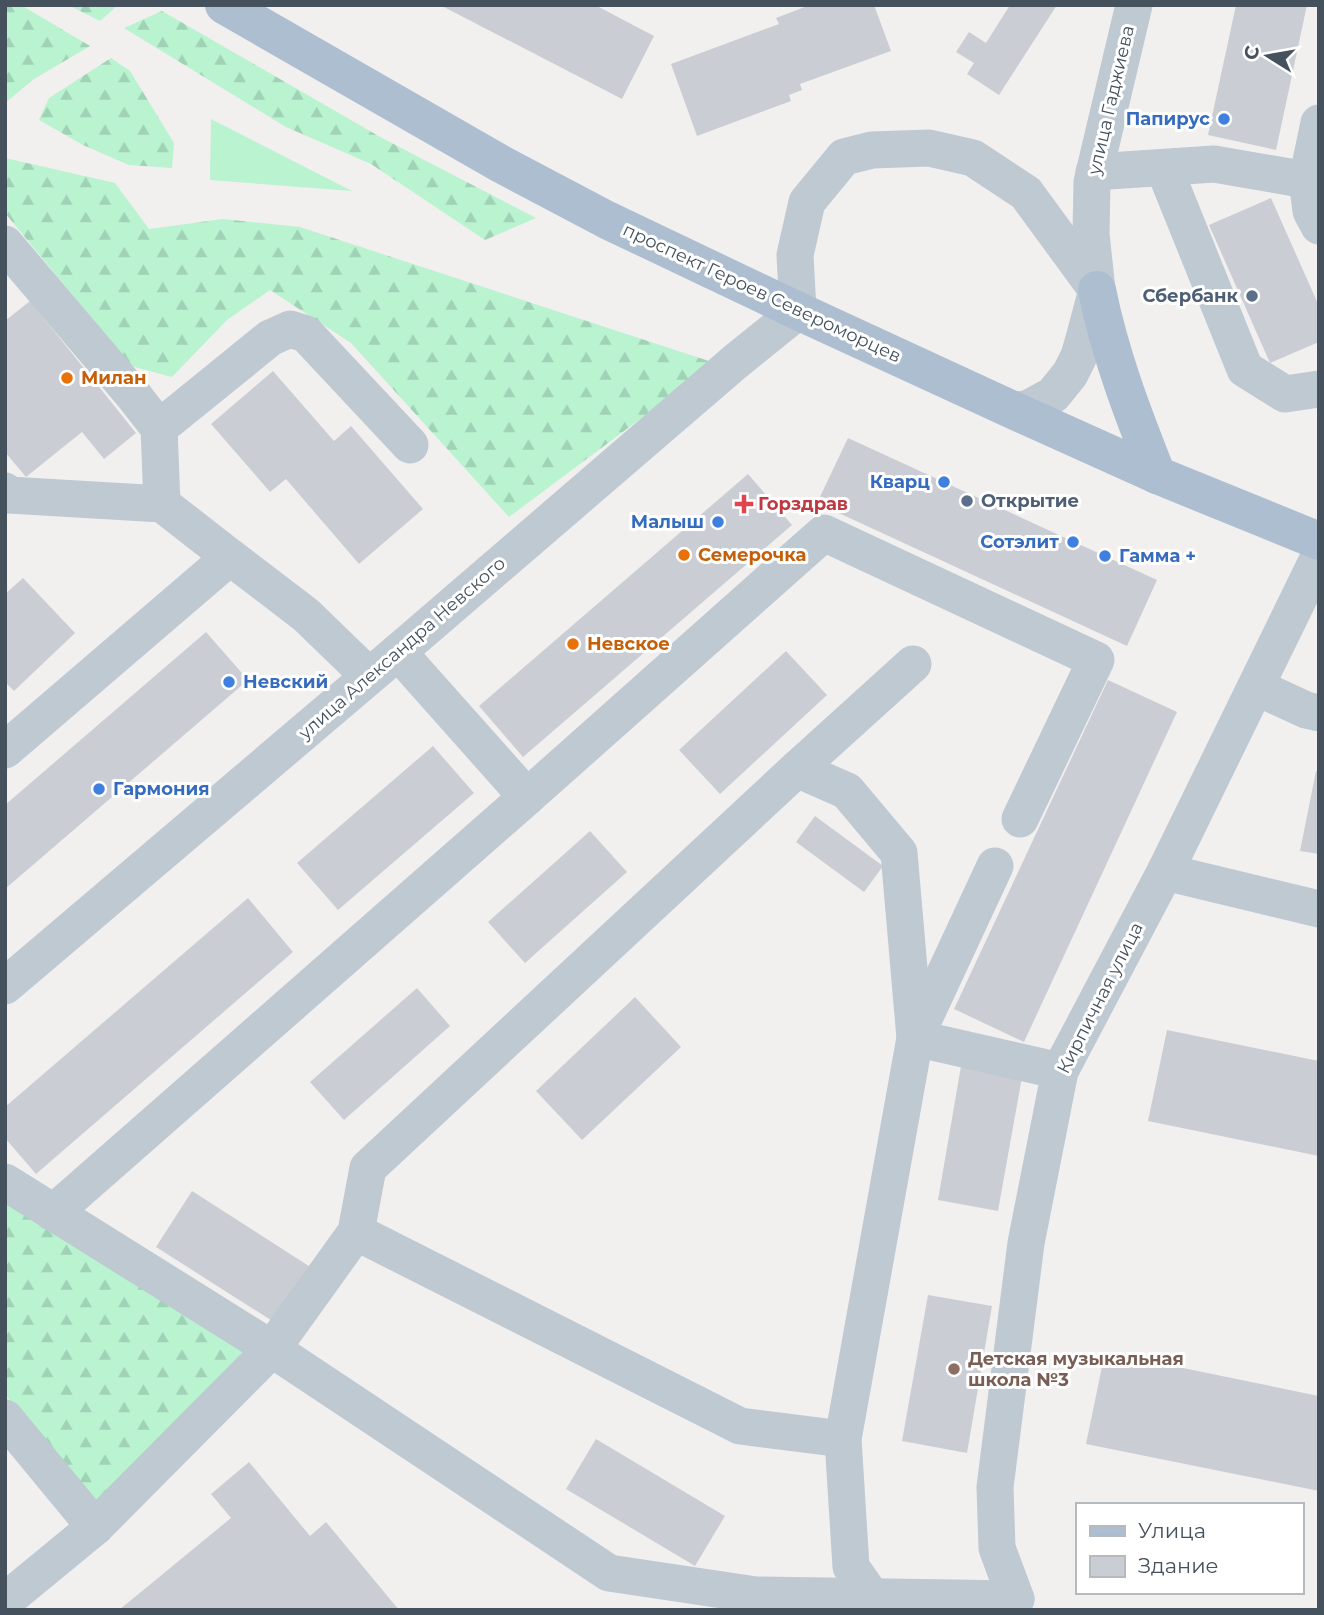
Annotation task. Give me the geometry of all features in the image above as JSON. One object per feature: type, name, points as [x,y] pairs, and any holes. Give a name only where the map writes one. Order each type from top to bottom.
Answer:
[{"type":"main road","name":"проспект Героев Североморцев","points":[[230,7],[501,164],[586,209],[1014,411],[1157,475],[1319,541]]},
{"type":"main road","points":[[1097,290],[1117,370],[1157,475]]},
{"type":"street","name":"улица Гаджиева","points":[[1014,411],[1029,408],[1053,395],[1070,374],[1079,356],[1097,290],[1091,234],[1092,182],[1133,5]]},
{"type":"street","points":[[1319,122],[1307,180],[1311,211],[1319,226]]},
{"type":"street","points":[[798,311],[795,255],[807,202],[844,157],[872,150],[929,148],[973,158],[1026,193],[1097,290]]},
{"type":"street","points":[[1094,172],[1214,164],[1307,180]]},
{"type":"street","points":[[1164,168],[1245,369],[1285,394],[1319,389]]},
{"type":"street","points":[[5,244],[135,396],[159,428],[162,504]]},
{"type":"street","name":"улица Александра Невского","points":[[5,986],[798,311]]},
{"type":"street","points":[[159,428],[270,338],[290,329],[306,334],[410,445]]},
{"type":"street","points":[[6,495],[162,504],[306,615],[369,676]]},
{"type":"street","points":[[53,1213],[824,533],[1096,660],[1020,819]]},
{"type":"street","points":[[5,750],[230,557]]},
{"type":"street","name":"Кирпичная улица","points":[[1025,1604],[997,1548],[995,1487],[1026,1243],[1060,1071],[1165,872],[1319,557]]},
{"type":"street","points":[[398,652],[527,797]]},
{"type":"street","points":[[5,1601],[94,1527],[272,1349],[356,1232],[368,1168],[913,664]]},
{"type":"street","points":[[1256,687],[1306,710],[1319,713]]},
{"type":"street","points":[[797,769],[847,791],[899,853],[915,1038]]},
{"type":"street","points":[[872,1597],[851,1567],[843,1439],[915,1038],[995,866]]},
{"type":"street","points":[[1165,872],[1319,909]]},
{"type":"street","points":[[915,1038],[1060,1071]]},
{"type":"street","points":[[5,1182],[272,1349],[609,1573],[756,1595],[1025,1604]]},
{"type":"street","points":[[356,1232],[740,1426],[843,1439]]},
{"type":"street","points":[[5,1418],[94,1527]]},
{"type":"green space","points":[[5,5],[21,5],[90,46],[34,79],[5,103]]},
{"type":"green space","points":[[68,5],[118,5],[100,21]]},
{"type":"green space","points":[[162,11],[382,138],[536,218],[485,240],[371,164],[286,127],[124,28]]},
{"type":"green space","points":[[111,58],[130,71],[174,143],[172,168],[129,165],[83,145],[39,120],[49,98]]},
{"type":"green space","points":[[211,119],[352,191],[210,180]]},
{"type":"green space","points":[[5,158],[115,183],[149,229],[223,219],[300,227],[715,363],[509,517],[351,343],[270,290],[227,320],[172,377],[131,366],[5,213]]},
{"type":"green space","points":[[5,1199],[245,1353],[93,1504],[5,1394]]},
{"type":"building","points":[[440,5],[595,5],[654,36],[622,99]]},
{"type":"building","points":[[810,5],[874,5],[891,51],[800,84],[802,90],[789,95],[791,101],[697,136],[671,64],[779,24],[776,18]]},
{"type":"building","points":[[1010,5],[1057,5],[999,95],[967,74],[974,63],[956,52],[969,32],[986,43]]},
{"type":"building","points":[[1236,5],[1307,5],[1276,150],[1208,135]]},
{"type":"building","points":[[1271,198],[1319,306],[1319,342],[1270,363],[1209,225]]},
{"type":"building","points":[[30,301],[136,433],[104,459],[82,432],[26,477],[5,452],[5,321]]},
{"type":"building","points":[[273,371],[334,441],[351,426],[423,509],[359,564],[286,479],[270,492],[211,424]]},
{"type":"building","points":[[848,438],[1157,580],[1127,646],[817,503]]},
{"type":"building","points":[[748,474],[792,525],[523,757],[479,706]]},
{"type":"building","points":[[23,578],[75,633],[14,691],[5,682],[5,594]]},
{"type":"building","points":[[206,632],[248,680],[5,889],[5,805]]},
{"type":"building","points":[[786,651],[827,695],[720,794],[679,750]]},
{"type":"building","points":[[1108,680],[1177,712],[1024,1042],[954,1009]]},
{"type":"building","points":[[433,746],[474,793],[338,910],[297,863]]},
{"type":"building","points":[[1316,771],[1319,772],[1319,854],[1300,851]]},
{"type":"building","points":[[815,816],[883,866],[864,892],[796,842]]},
{"type":"building","points":[[590,831],[627,872],[525,963],[488,922]]},
{"type":"building","points":[[248,898],[293,952],[36,1174],[5,1138],[5,1107]]},
{"type":"building","points":[[417,988],[450,1026],[344,1120],[310,1082]]},
{"type":"building","points":[[635,997],[681,1047],[582,1140],[536,1091]]},
{"type":"building","points":[[1167,1030],[1319,1061],[1319,1156],[1148,1121]]},
{"type":"building","points":[[961,1066],[1022,1077],[998,1211],[938,1200]]},
{"type":"building","points":[[192,1191],[312,1268],[277,1324],[156,1247]]},
{"type":"building","points":[[928,1295],[992,1306],[967,1453],[902,1441]]},
{"type":"building","points":[[1105,1352],[1319,1396],[1319,1491],[1086,1444]]},
{"type":"building","points":[[596,1439],[725,1516],[695,1566],[566,1489]]},
{"type":"building","points":[[249,1462],[310,1536],[326,1522],[399,1610],[119,1610],[231,1518],[211,1494]]},
{"type":"place","name":"Папирус","points":[[1224,119]]},
{"type":"place","name":"Сбербанк","points":[[1252,296]]},
{"type":"place","name":"Милан","points":[[67,378]]},
{"type":"place","name":"Кварц","points":[[944,482]]},
{"type":"place","name":"Открытие","points":[[967,501]]},
{"type":"place","name":"Горздрав","points":[[744,504]]},
{"type":"place","name":"Малыш","points":[[718,522]]},
{"type":"place","name":"Сотэлит","points":[[1073,542]]},
{"type":"place","name":"Семерочка","points":[[684,555]]},
{"type":"place","name":"Гамма +","points":[[1105,556]]},
{"type":"place","name":"Невское","points":[[573,644]]},
{"type":"place","name":"Невский","points":[[229,682]]},
{"type":"place","name":"Гармония","points":[[99,789]]},
{"type":"place","name":"Детская музыкальная школа №3","points":[[954,1369]]}]
